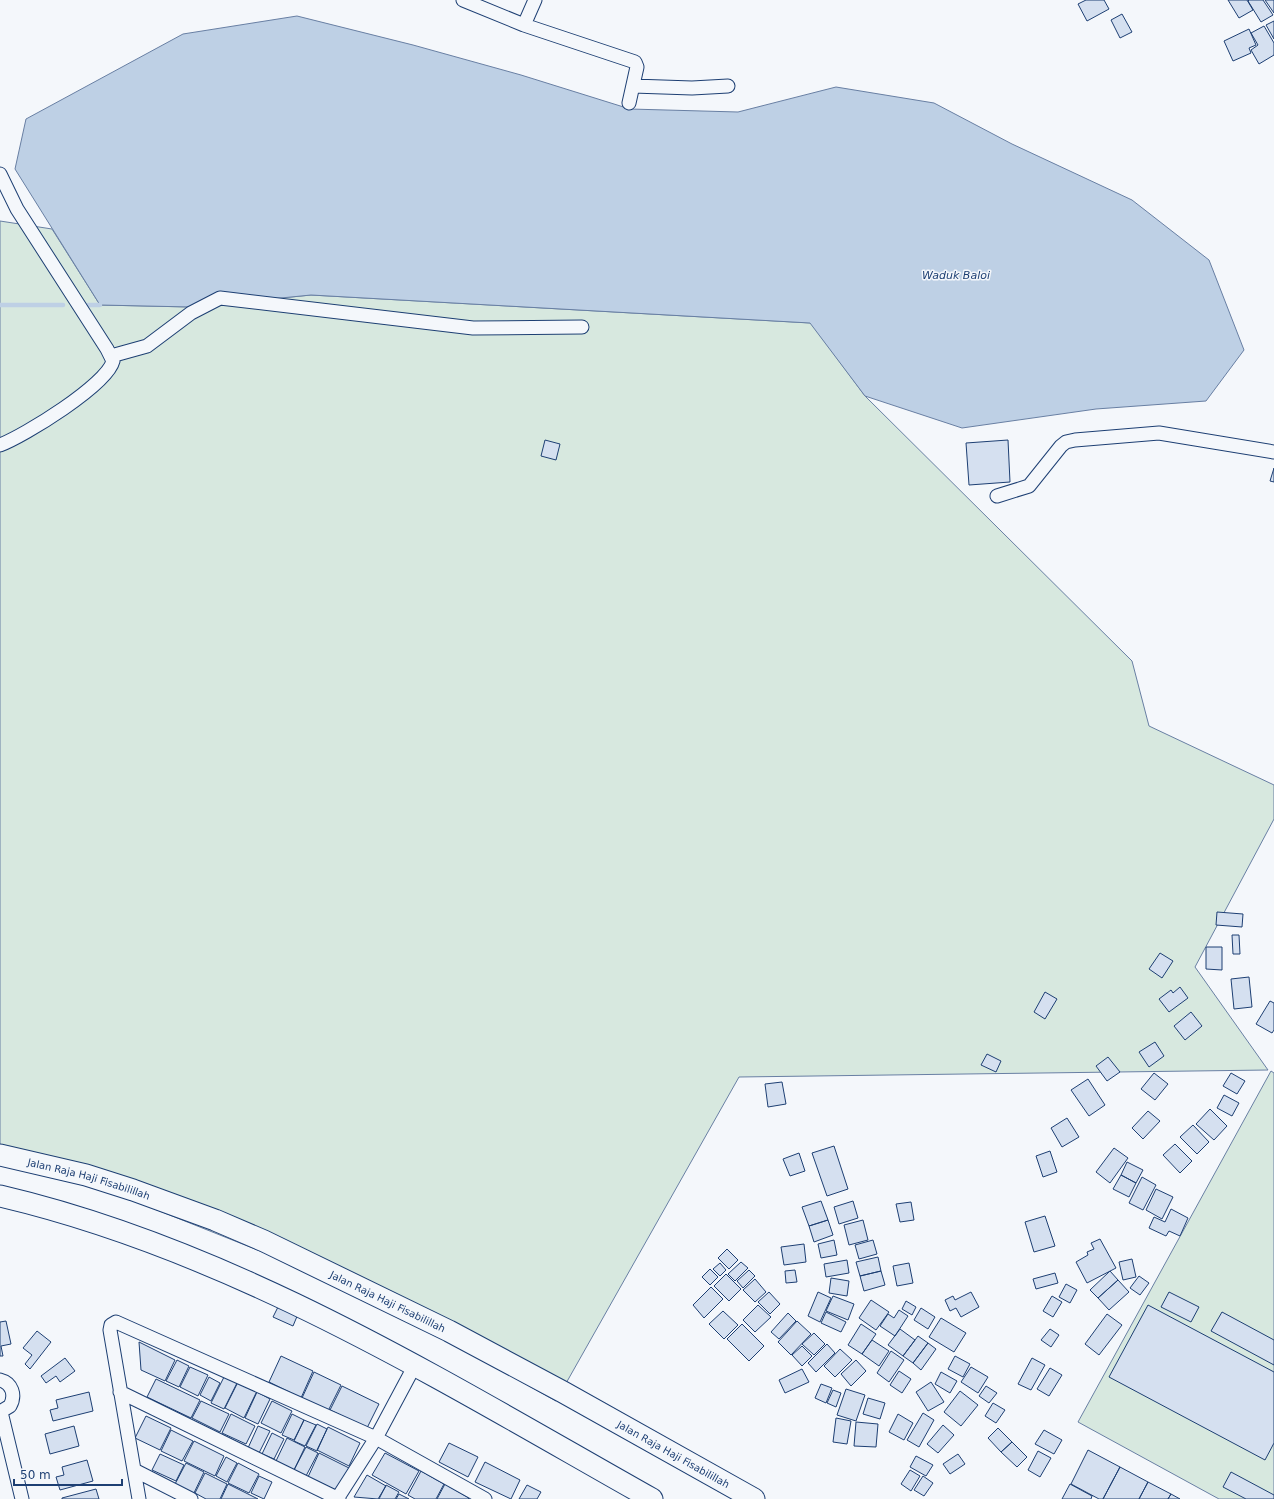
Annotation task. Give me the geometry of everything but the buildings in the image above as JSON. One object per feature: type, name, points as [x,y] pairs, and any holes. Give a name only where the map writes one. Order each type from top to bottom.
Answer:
[{"type":"main road","name":"Jalan Raja Haji Fisabilillah","points":[[0,1155],[86,1175],[133,1190],[215,1220],[264,1241],[449,1331],[563,1392],[726,1493],[754,1499]]},
{"type":"main road","points":[[0,1196],[91,1221],[169,1250],[267,1290],[415,1365],[652,1499]]},
{"type":"street","points":[[462,0],[524,25],[635,62],[637,67],[629,103]]},
{"type":"street","points":[[524,25],[535,0]]},
{"type":"street","points":[[633,86],[692,88],[728,86]]},
{"type":"street","points":[[0,174],[17,209],[111,356],[112,365],[85,393],[21,435],[0,444]]},
{"type":"street","points":[[111,356],[147,346],[191,313],[220,298],[473,328],[582,327]]},
{"type":"street","points":[[997,496],[1029,486],[1061,446],[1066,442],[1075,440],[1159,433],[1274,452]]},
{"type":"street","points":[[139,1499],[110,1330],[111,1325],[116,1322],[376,1438],[486,1499]]},
{"type":"street","points":[[120,1392],[338,1499],[376,1438],[415,1365]]},
{"type":"street","points":[[0,1380],[9,1384],[13,1395],[10,1406],[1,1412],[22,1499]]},
{"type":"street","points":[[134,1470],[191,1499]]},
{"type":"shaded area","points":[[0,221],[52,229],[100,305],[191,307],[311,295],[811,323],[865,396],[1132,661],[1149,726],[1274,785],[1274,819],[1195,967],[1268,1070],[739,1077],[556,1401],[442,1337],[280,1259],[97,1186],[0,1158]]},
{"type":"shaded area","points":[[1271,1071],[1274,1073],[1274,1499],[1219,1499],[1078,1422]]},
{"type":"water","name":"Waduk Baloi","points":[[297,16],[413,45],[521,75],[630,109],[738,112],[836,87],[934,103],[1012,144],[1132,200],[1209,260],[1244,350],[1206,401],[1096,409],[962,428],[865,396],[810,323],[311,295],[191,307],[100,305],[15,169],[26,119],[183,34]]},
{"type":"waterway","points":[[0,305],[63,305]]},
{"type":"waterway","points":[[88,305],[100,305]]}]
